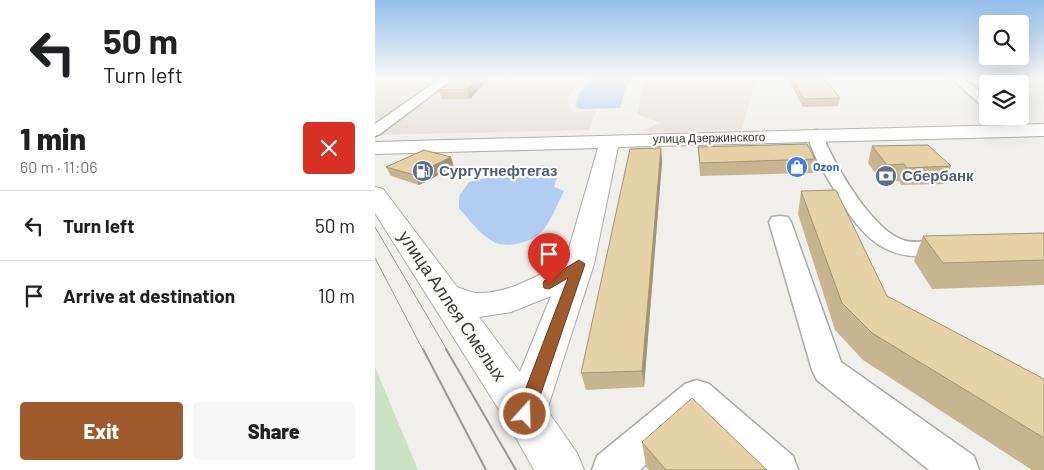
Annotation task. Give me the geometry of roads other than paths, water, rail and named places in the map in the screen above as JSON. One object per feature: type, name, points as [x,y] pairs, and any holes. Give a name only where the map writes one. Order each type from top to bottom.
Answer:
[{"type":"main road","name":"улица Дзержинского","points":[[375,148],[1044,130]]},
{"type":"main road","points":[[525,414],[579,264],[610,141]]},
{"type":"main road","name":"улица Аллея Смелых","points":[[375,194],[449,300],[560,470]]},
{"type":"main road","points":[[449,300],[453,298],[475,305],[511,300],[544,287],[579,264]]},
{"type":"street","points":[[375,131],[418,100]]},
{"type":"street","points":[[1015,125],[1021,130]]},
{"type":"street","points":[[816,136],[818,144],[847,196],[878,234],[891,244],[900,248],[967,246]]},
{"type":"street","points":[[780,222],[828,370],[960,470]]},
{"type":"street","points":[[611,470],[697,395],[779,470]]},
{"type":"water","points":[[577,100],[622,100],[620,108],[581,109],[576,106]]},
{"type":"water","points":[[541,165],[552,167],[558,174],[554,187],[564,191],[547,225],[534,238],[512,245],[498,244],[474,226],[459,208],[459,196],[469,182]]},
{"type":"tram line","points":[[375,227],[447,350]]},
{"type":"tram line","points":[[375,258],[423,350]]},
{"type":"tram line","points":[[423,349],[486,470]]},
{"type":"tram line","points":[[446,349],[516,470]]},
{"type":"place","name":"Ozon","points":[[797,167]]},
{"type":"place","name":"Сургутнефтегаз","points":[[423,171]]},
{"type":"place","name":"Сбербанк","points":[[886,176]]}]
